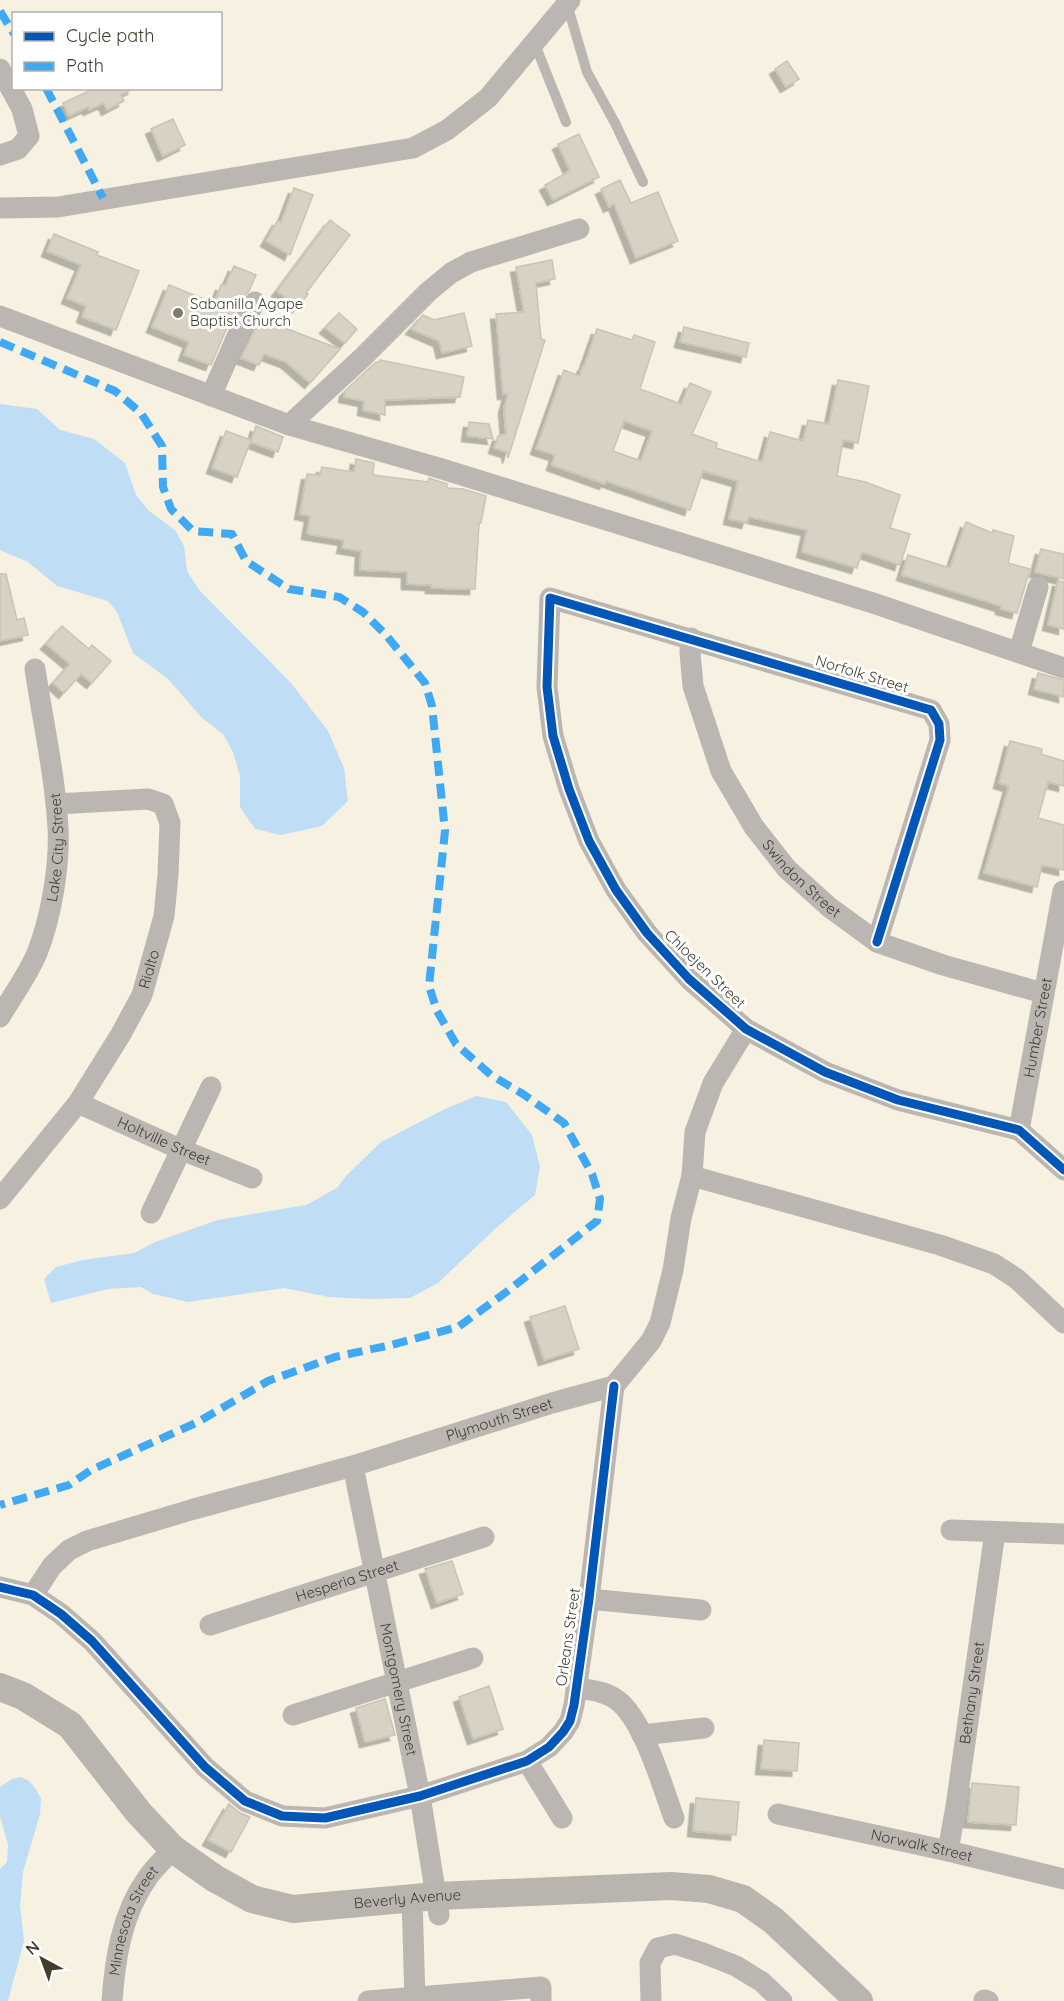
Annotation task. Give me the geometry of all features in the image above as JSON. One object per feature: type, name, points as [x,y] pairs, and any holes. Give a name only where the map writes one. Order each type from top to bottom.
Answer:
[{"type":"street","points":[[0,208],[58,207],[413,148],[447,130],[488,98],[568,2]]},
{"type":"street","points":[[0,69],[22,109],[29,136],[18,149],[0,154]]},
{"type":"street","points":[[289,425],[362,358],[428,292],[451,273],[471,262],[579,229]]},
{"type":"street","points":[[211,396],[243,323],[255,302]]},
{"type":"street","points":[[0,316],[289,425],[439,468],[862,599],[1064,668]]},
{"type":"street","points":[[1019,652],[1038,587]]},
{"type":"street","name":"Norfolk Street","points":[[550,598],[931,710],[939,724],[940,740],[877,942]]},
{"type":"street","name":"Chloejen Street","points":[[550,598],[547,687],[553,736],[569,789],[589,841],[616,890],[647,933],[689,978],[746,1029],[825,1071],[898,1100],[1019,1130],[1064,1170]]},
{"type":"street","name":"Swindon Street","points":[[691,638],[693,686],[721,771],[754,827],[787,869],[829,908],[877,942],[943,965],[1043,993]]},
{"type":"street","name":"Lake City Street","points":[[0,1017],[36,956],[50,914],[58,830],[56,804],[34,669]]},
{"type":"street","name":"Rialto","points":[[0,1199],[78,1103],[121,1034],[142,995],[164,916],[170,823],[163,804],[148,799],[56,804]]},
{"type":"street","name":"Humber Street","points":[[1019,1130],[1063,891]]},
{"type":"street","points":[[614,1386],[651,1341],[660,1323],[673,1270],[681,1218],[692,1176],[695,1132],[713,1083],[746,1029]]},
{"type":"street","points":[[151,1214],[211,1088]]},
{"type":"street","name":"Holtville Street","points":[[78,1103],[182,1150],[252,1178]]},
{"type":"street","points":[[692,1176],[940,1245],[984,1260],[1017,1279],[1064,1323]]},
{"type":"street","name":"Plymouth Street","points":[[33,1595],[52,1566],[69,1550],[87,1541],[353,1466],[552,1403],[614,1386]]},
{"type":"street","name":"Orleans Street","points":[[33,1595],[61,1614],[92,1641],[205,1767],[245,1801],[282,1816],[325,1818],[420,1796],[527,1761],[549,1747],[570,1721],[589,1599],[614,1386]]},
{"type":"street","name":"Montgomery Street","points":[[353,1466],[420,1796],[425,1906],[415,1999]]},
{"type":"street","points":[[951,1530],[1064,1534]]},
{"type":"street","name":"Bethany Street","points":[[948,1851],[995,1532]]},
{"type":"street","name":"Hesperia Street","points":[[210,1625],[484,1537]]},
{"type":"street","points":[[0,1587],[33,1595]]},
{"type":"street","points":[[589,1599],[701,1610]]},
{"type":"street","points":[[293,1715],[473,1658]]},
{"type":"street","name":"Beverly Avenue","points":[[0,1687],[23,1696],[70,1725],[139,1813],[167,1855]]},
{"type":"street","points":[[576,1688],[601,1692],[617,1700],[630,1715],[642,1735],[674,1818]]},
{"type":"street","name":"Beverly Avenue","points":[[0,1709],[30,1721],[56,1740],[214,1901],[250,1917],[294,1924],[425,1906],[671,1886],[709,1889],[743,1899],[774,1921],[859,2001]]},
{"type":"street","points":[[642,1735],[704,1728]]},
{"type":"street","points":[[527,1761],[562,1818]]},
{"type":"street","name":"Norwalk Street","points":[[778,1814],[1064,1879]]},
{"type":"street","name":"Minnesota Street","points":[[112,2001],[115,1961],[127,1919],[140,1889],[167,1855]]},
{"type":"street","name":"Beverly Avenue","points":[[425,1906],[672,1902],[710,1909],[739,1917],[767,1932],[840,2001]]},
{"type":"street","points":[[651,2001],[650,1963],[658,1948],[675,1944],[736,1966],[762,1982],[782,2001]]},
{"type":"street","points":[[368,2001],[541,1987],[541,2001]]},
{"type":"lane","points":[[568,2],[587,72],[615,123],[643,182]]},
{"type":"lane","points":[[534,42],[566,122]]},
{"type":"water","points":[[0,404],[37,409],[60,430],[94,439],[125,463],[136,495],[149,511],[175,530],[184,546],[187,571],[200,591],[291,683],[328,731],[344,768],[348,801],[322,826],[281,835],[255,829],[240,807],[240,776],[233,752],[223,734],[202,718],[168,679],[133,653],[117,612],[108,601],[57,586],[28,562],[0,550]]},
{"type":"water","points":[[476,1096],[506,1102],[532,1135],[540,1167],[535,1195],[438,1283],[410,1298],[329,1297],[284,1288],[188,1302],[153,1294],[141,1287],[108,1289],[51,1303],[44,1279],[56,1267],[83,1260],[134,1253],[155,1242],[218,1220],[306,1205],[337,1188],[381,1142]]},
{"type":"water","points":[[21,1777],[29,1781],[36,1789],[41,1799],[40,1814],[23,1872],[20,1905],[24,1941],[8,2001],[0,2001],[0,1869],[7,1862],[8,1845],[0,1816],[0,1787],[12,1779]]},
{"type":"building","points":[[787,61],[799,79],[786,87],[775,69]]},
{"type":"building","points":[[91,90],[130,90],[121,95],[124,101],[107,110],[104,103],[89,110],[88,107],[69,116],[63,103]]},
{"type":"building","points":[[173,119],[185,145],[163,156],[151,129]]},
{"type":"building","points":[[579,134],[599,177],[553,200],[545,185],[570,171],[558,144]]},
{"type":"building","points":[[620,180],[631,203],[658,192],[678,241],[636,258],[614,204],[609,207],[601,189]]},
{"type":"building","points":[[294,188],[313,195],[290,255],[266,241],[278,220],[281,222]]},
{"type":"building","points":[[330,220],[350,235],[298,307],[277,291]]},
{"type":"building","points":[[54,234],[98,252],[97,255],[139,271],[116,330],[82,317],[86,306],[67,298],[81,265],[47,251]]},
{"type":"building","points":[[552,260],[555,279],[536,283],[541,339],[545,340],[508,458],[507,452],[494,448],[498,436],[506,434],[504,408],[508,394],[503,394],[496,314],[524,312],[516,267]]},
{"type":"building","points":[[234,266],[256,275],[249,291],[231,318],[211,365],[184,355],[189,342],[152,327],[169,285],[214,303],[221,285],[225,286]]},
{"type":"building","points":[[339,313],[357,329],[345,343],[325,328]]},
{"type":"building","points":[[464,313],[472,346],[442,353],[439,341],[411,329],[423,315],[434,320]]},
{"type":"building","points":[[260,319],[340,349],[310,383],[286,362],[264,354],[259,365],[241,358]]},
{"type":"building","points":[[684,327],[749,343],[746,357],[680,342]]},
{"type":"building","points":[[597,329],[632,340],[634,335],[655,342],[640,389],[681,404],[690,383],[711,392],[692,434],[717,443],[716,448],[762,462],[770,432],[803,441],[808,420],[829,424],[838,380],[869,386],[858,443],[843,440],[837,476],[865,482],[900,495],[890,528],[910,534],[900,565],[862,552],[857,568],[802,552],[807,530],[749,517],[747,523],[729,519],[738,481],[703,471],[690,510],[552,465],[555,455],[536,449],[564,370],[579,376]],"holes":[[[624,421],[652,431],[641,461],[613,451]]]},
{"type":"building","points":[[380,360],[464,377],[460,397],[385,400],[385,415],[363,410],[364,401],[344,397],[345,391]]},
{"type":"building","points":[[469,422],[489,424],[493,439],[467,436]]},
{"type":"building","points":[[256,426],[283,437],[278,452],[251,442]]},
{"type":"building","points":[[226,431],[251,440],[237,477],[212,468]]},
{"type":"building","points":[[356,459],[374,463],[373,475],[428,482],[429,478],[447,484],[447,488],[463,489],[486,496],[481,523],[479,523],[475,589],[431,588],[431,585],[407,584],[407,572],[360,570],[361,551],[342,548],[344,540],[307,534],[310,516],[300,514],[307,474],[320,475],[322,467],[354,472]]},
{"type":"building","points":[[966,522],[992,533],[993,530],[1014,536],[1008,563],[1030,569],[1017,613],[902,575],[908,555],[950,568]]},
{"type":"building","points":[[1041,549],[1064,554],[1064,579],[1035,572]]},
{"type":"building","points":[[0,574],[6,574],[17,620],[24,618],[28,635],[0,641]]},
{"type":"building","points":[[1058,581],[1064,582],[1064,629],[1048,625]]},
{"type":"building","points":[[62,626],[89,649],[92,645],[111,661],[92,683],[81,674],[64,693],[53,683],[70,664],[46,644]]},
{"type":"building","points":[[1038,673],[1064,680],[1064,697],[1034,689]]},
{"type":"building","points":[[1010,741],[1042,749],[1041,754],[1064,761],[1064,786],[1048,782],[1038,818],[1064,825],[1064,870],[1042,865],[1037,887],[984,873],[1009,786],[999,783]]},
{"type":"building","points":[[565,1306],[579,1349],[544,1360],[530,1317]]},
{"type":"building","points":[[452,1561],[463,1594],[437,1603],[425,1569]]},
{"type":"building","points":[[489,1686],[503,1729],[473,1739],[459,1697]]},
{"type":"building","points":[[385,1699],[395,1735],[365,1742],[356,1708]]},
{"type":"building","points":[[764,1740],[799,1743],[797,1771],[761,1769]]},
{"type":"building","points":[[972,1783],[1019,1787],[1016,1825],[968,1822]]},
{"type":"building","points":[[696,1798],[739,1802],[736,1835],[693,1831]]},
{"type":"building","points":[[229,1804],[240,1813],[250,1817],[231,1852],[208,1840]]},
{"type":"marked path","points":[[0,11],[12,31]]},
{"type":"marked path","points":[[47,90],[103,198]]},
{"type":"marked path","points":[[0,342],[115,391],[141,413],[162,446],[163,487],[171,509],[193,531],[232,534],[246,561],[289,589],[339,597],[363,612],[386,635],[425,683],[432,706],[445,831],[429,986],[437,1011],[456,1044],[491,1075],[564,1123],[592,1174],[600,1199],[597,1221],[458,1327],[335,1357],[268,1381],[198,1422],[91,1470],[69,1485],[0,1505]]},
{"type":"cycle path","points":[[877,942],[940,740],[939,724],[931,710],[550,598],[547,687],[553,736],[569,789],[589,841],[616,890],[647,933],[689,979],[746,1029],[825,1072],[898,1100],[1019,1130],[1064,1170]]},
{"type":"cycle path","points":[[0,1587],[33,1595],[61,1614],[92,1641],[205,1767],[245,1801],[282,1816],[325,1818],[420,1796],[527,1761],[549,1747],[563,1732],[570,1721],[574,1705],[614,1386]]},
{"type":"place","name":"Sabanilla Agape Baptist Church","points":[[178,313]]}]
